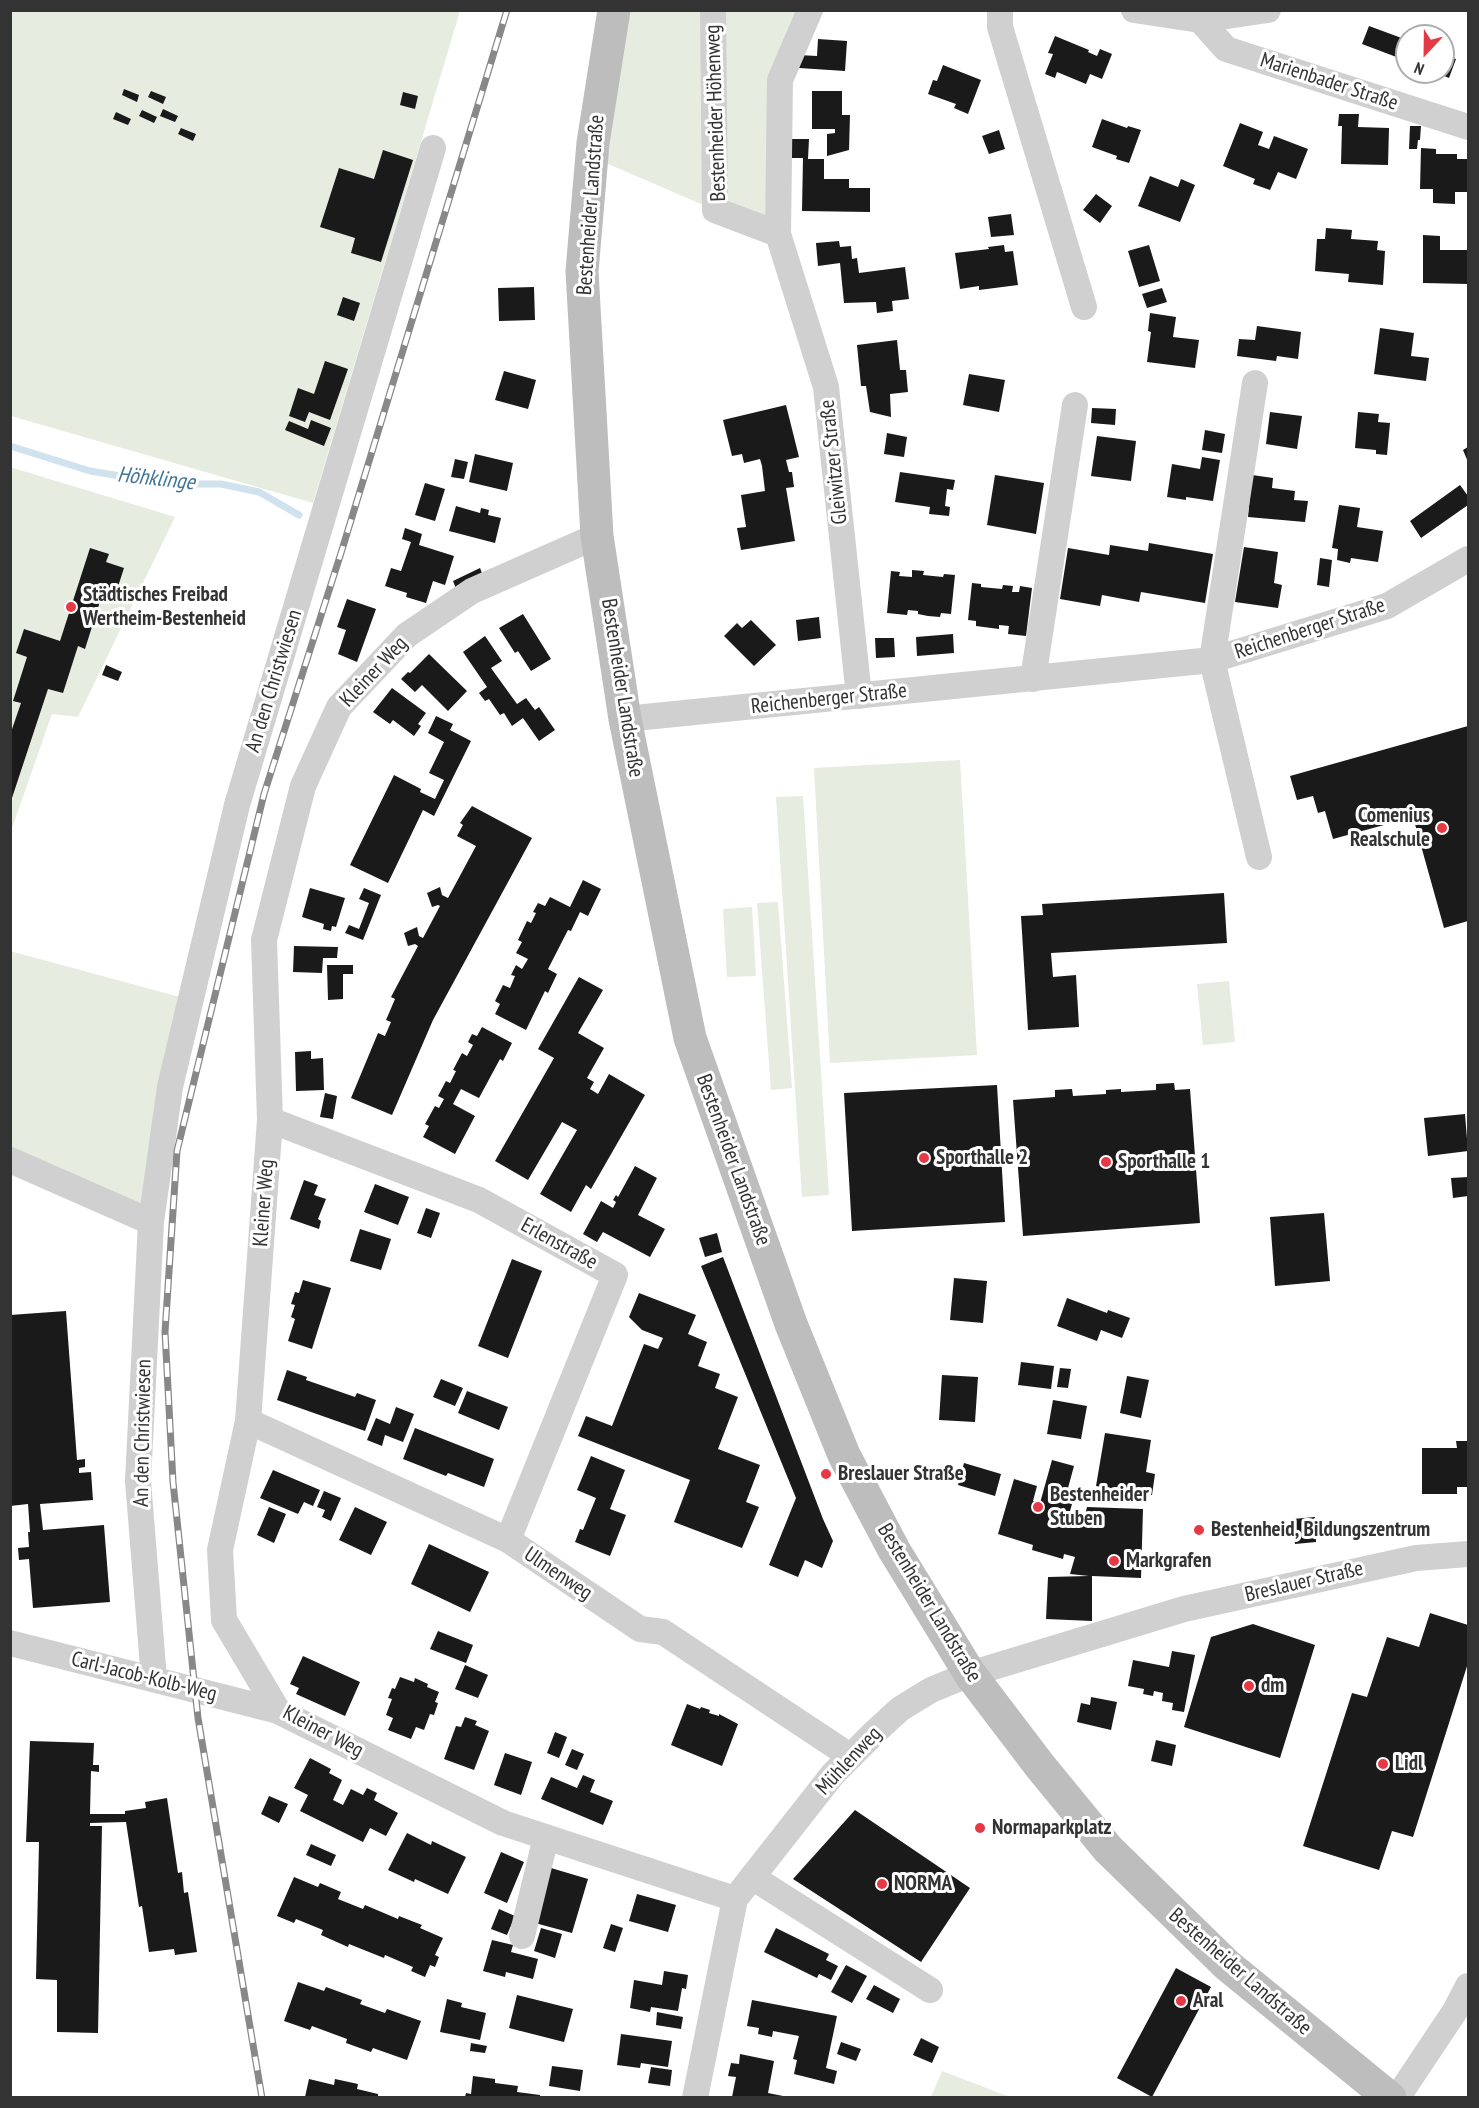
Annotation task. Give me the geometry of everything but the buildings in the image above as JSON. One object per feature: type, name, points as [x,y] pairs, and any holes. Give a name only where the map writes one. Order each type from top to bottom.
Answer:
[{"type":"main road","name":"Bestenheider Landstraße","points":[[614,10],[593,143],[582,271],[597,536],[625,719],[690,1038],[791,1324],[844,1455],[894,1550],[970,1674],[1040,1766],[1108,1849],[1227,1965],[1390,2097]]},
{"type":"street","name":"Bestenheider Höhenweg","points":[[713,10],[715,210],[778,234]]},
{"type":"street","points":[[778,234],[780,80],[810,10]]},
{"type":"street","points":[[1000,10],[1000,27],[1084,307]]},
{"type":"street","points":[[1134,10],[1200,20],[1268,10]]},
{"type":"street","name":"Marienbader Straße","points":[[1200,20],[1226,49],[1468,127]]},
{"type":"street","name":"An den Christwiesen","points":[[154,1679],[138,1480],[151,1222],[170,1087],[237,805],[433,148]]},
{"type":"street","name":"Gleiwitzer Straße","points":[[778,234],[826,387],[859,696]]},
{"type":"street","name":"Reichenberger Straße","points":[[1255,383],[1212,660],[1259,857]]},
{"type":"street","points":[[1033,679],[1075,405]]},
{"type":"street","name":"Kleiner Weg","points":[[597,536],[472,591],[407,635],[339,707],[303,786],[264,940],[270,1120],[248,1421],[220,1550],[224,1620],[278,1711],[503,1823],[735,1899]]},
{"type":"street","name":"Reichenberger Straße","points":[[625,719],[1212,660],[1387,606],[1468,559]]},
{"type":"street","name":"Erlenstraße","points":[[270,1120],[479,1200],[615,1275],[508,1540]]},
{"type":"street","points":[[10,1160],[151,1222]]},
{"type":"street","name":"Ulmenweg","points":[[248,1421],[508,1540],[640,1629],[663,1632],[849,1757]]},
{"type":"street","name":"Breslauer Straße","points":[[970,1674],[1184,1609],[1416,1558],[1468,1554]]},
{"type":"street","name":"Carl-Jacob-Kolb-Weg","points":[[10,1643],[278,1711]]},
{"type":"street","name":"Mühlenweg","points":[[695,2097],[735,1899],[832,1774],[849,1757],[900,1709],[931,1690],[970,1674]]},
{"type":"street","points":[[522,1936],[546,1837]]},
{"type":"street","points":[[752,1877],[930,1990]]},
{"type":"street","points":[[1397,2097],[1462,2014],[1468,1986]]},
{"type":"shaded area","points":[[10,11],[460,11],[313,503],[11,416]]},
{"type":"shaded area","points":[[615,11],[810,11],[780,80],[778,234],[715,210],[592,157]]},
{"type":"shaded area","name":"Städtisches Freibad Wertheim-Bestenheid","points":[[10,467],[175,517],[78,717],[52,714],[11,831]]},
{"type":"shaded area","points":[[960,760],[977,1055],[830,1063],[814,768]]},
{"type":"shaded area","points":[[803,796],[829,1195],[802,1197],[776,797]]},
{"type":"shaded area","points":[[778,902],[792,1088],[771,1090],[757,903]]},
{"type":"shaded area","points":[[752,907],[756,976],[727,977],[723,909]]},
{"type":"shaded area","points":[[10,951],[191,1000],[151,1222],[11,1160]]},
{"type":"shaded area","points":[[1229,981],[1235,1042],[1203,1045],[1197,984]]},
{"type":"shaded area","points":[[942,2071],[1010,2097],[931,2097]]},
{"type":"waterway","name":"Höhklinge","points":[[10,446],[90,471],[168,484],[221,484],[259,492],[299,515]]},
{"type":"railway","points":[[262,2098],[198,1718],[173,1482],[165,1332],[177,1151],[264,794],[341,553],[507,10]]},
{"type":"place","name":"Städtisches Freibad Wertheim-Bestenheid","points":[[71,607]]},
{"type":"place","name":"Comenius Realschule","points":[[1442,828]]},
{"type":"place","name":"Sporthalle 2","points":[[924,1158]]},
{"type":"place","name":"Sporthalle 1","points":[[1106,1162]]},
{"type":"place","name":"Breslauer Straße","points":[[826,1474]]},
{"type":"place","name":"Bestenheider Stuben","points":[[1038,1507]]},
{"type":"place","name":"Bestenheid, Bildungszentrum","points":[[1199,1530]]},
{"type":"place","name":"Markgrafen","points":[[1114,1561]]},
{"type":"place","name":"dm","points":[[1249,1686]]},
{"type":"place","name":"Lidl","points":[[1383,1764]]},
{"type":"place","name":"Normaparkplatz","points":[[980,1828]]},
{"type":"place","name":"NORMA","points":[[882,1884]]},
{"type":"place","name":"Aral","points":[[1181,2001]]}]
